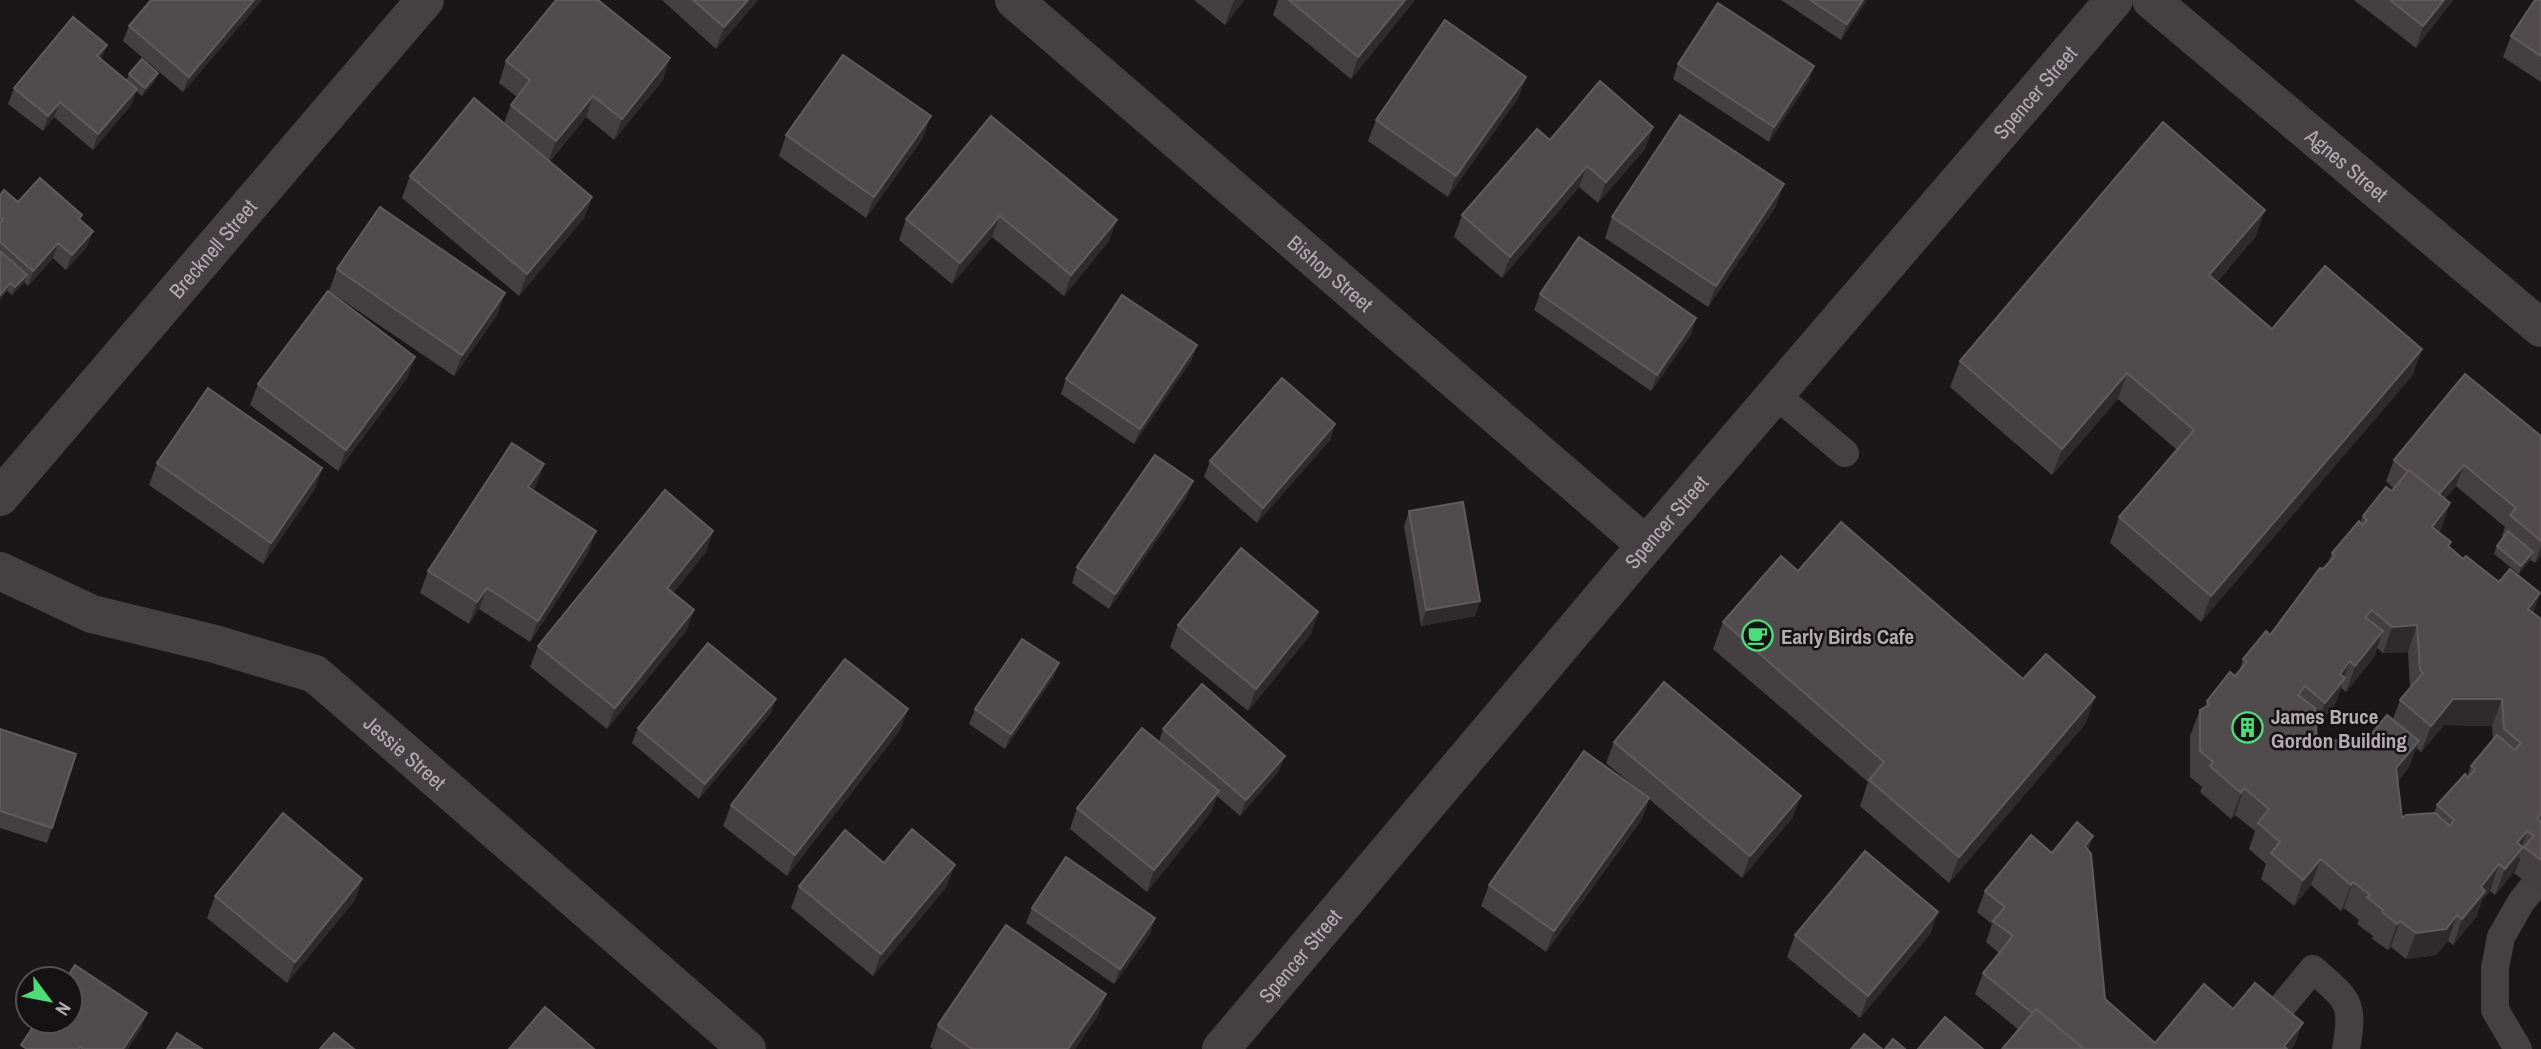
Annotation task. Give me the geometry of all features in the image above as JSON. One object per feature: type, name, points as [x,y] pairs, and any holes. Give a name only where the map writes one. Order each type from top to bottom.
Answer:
[{"type":"street","name":"Brecknell Street","points":[[0,497],[425,0]]},
{"type":"street","name":"Bishop Street","points":[[1014,0],[1646,545]]},
{"type":"street","name":"Spencer Street","points":[[1221,1049],[1646,545],[2114,0]]},
{"type":"street","name":"Agnes Street","points":[[2151,0],[2541,328]]},
{"type":"street","name":"Jessie Street","points":[[0,571],[92,614],[215,644],[315,674],[747,1049]]},
{"type":"lane","points":[[1776,394],[1845,453]]},
{"type":"lane","points":[[2518,1049],[2495,1010],[2495,968],[2501,937],[2521,902],[2541,877]]},
{"type":"lane","points":[[2275,1015],[2313,969],[2347,1000],[2351,1022],[2346,1049]]},
{"type":"building","points":[[151,0],[254,0],[189,77],[129,26]]},
{"type":"building","points":[[556,0],[598,0],[670,58],[622,119],[593,96],[556,141],[511,105],[530,80],[506,61]]},
{"type":"building","points":[[693,0],[748,0],[724,27]]},
{"type":"building","points":[[1289,0],[1405,0],[1358,57]]},
{"type":"building","points":[[1810,0],[1863,0],[1847,24]]},
{"type":"building","points":[[2390,0],[2444,0],[2423,26]]},
{"type":"building","points":[[2535,0],[2541,0],[2541,56],[2511,36]]},
{"type":"building","points":[[1718,3],[1814,66],[1774,127],[1678,64]]},
{"type":"building","points":[[73,17],[107,45],[97,56],[137,89],[98,134],[60,102],[48,116],[14,88]]},
{"type":"building","points":[[1445,20],[1526,77],[1456,176],[1376,120]]},
{"type":"building","points":[[843,55],[931,116],[874,197],[786,135]]},
{"type":"building","points":[[142,59],[158,73],[145,88],[129,74]]},
{"type":"building","points":[[1600,81],[1653,127],[1606,182],[1587,166],[1510,257],[1462,215],[1537,129],[1550,140]]},
{"type":"building","points":[[474,98],[592,197],[527,274],[410,176]]},
{"type":"building","points":[[1680,115],[1784,184],[1716,286],[1612,217]]},
{"type":"building","points":[[991,116],[1117,220],[1071,275],[1000,216],[960,263],[906,219]]},
{"type":"building","points":[[2163,122],[2265,210],[2209,275],[2272,329],[2325,266],[2422,349],[2211,596],[2119,517],[2194,430],[2127,373],[2062,449],[1960,361]]},
{"type":"building","points":[[40,178],[82,215],[79,219],[93,231],[72,255],[58,243],[33,271],[0,242],[0,223],[3,219],[0,217],[0,195],[4,190],[18,202]]},
{"type":"building","points":[[380,207],[505,293],[462,355],[337,269]]},
{"type":"building","points":[[1579,237],[1696,318],[1657,375],[1540,294]]},
{"type":"building","points":[[0,251],[27,275],[15,287],[10,283],[0,295]]},
{"type":"building","points":[[328,291],[415,357],[346,450],[258,384]]},
{"type":"building","points":[[1122,295],[1197,345],[1140,429],[1066,379]]},
{"type":"building","points":[[2465,374],[2541,436],[2541,541],[2510,515],[2516,508],[2464,465],[2439,494],[2394,460]]},
{"type":"building","points":[[1282,378],[1335,424],[1263,508],[1210,461]]},
{"type":"building","points":[[208,388],[322,468],[271,543],[157,463]]},
{"type":"building","points":[[512,443],[544,464],[528,487],[596,531],[538,621],[487,588],[477,602],[428,571]]},
{"type":"building","points":[[1155,455],[1193,481],[1115,594],[1077,567]]},
{"type":"building","name":"James Bruce Gordon Building","points":[[2409,470],[2450,503],[2432,527],[2451,542],[2448,546],[2463,559],[2466,556],[2499,582],[2510,569],[2540,593],[2528,609],[2541,619],[2541,813],[2537,819],[2541,822],[2541,860],[2524,847],[2534,836],[2527,831],[2517,843],[2523,847],[2505,869],[2499,864],[2481,887],[2485,891],[2462,919],[2457,915],[2446,929],[2416,933],[2400,921],[2397,924],[2367,897],[2370,895],[2353,882],[2351,885],[2321,859],[2303,880],[2271,853],[2280,842],[2258,823],[2269,809],[2244,788],[2241,793],[2210,766],[2213,762],[2200,751],[2200,710],[2209,705],[2207,701],[2230,672],[2235,676],[2247,662],[2243,659],[2266,631],[2270,635],[2320,568],[2323,569],[2335,556],[2332,553],[2359,521],[2362,525],[2367,520],[2363,516],[2386,487],[2392,491]],"holes":[[[2372,610],[2392,627],[2417,625],[2420,670],[2423,673],[2400,700],[2431,726],[2453,699],[2502,699],[2504,729],[2521,743],[2515,750],[2497,735],[2471,766],[2475,769],[2468,778],[2465,774],[2437,805],[2454,820],[2450,826],[2435,813],[2406,815],[2402,818],[2396,768],[2419,741],[2387,715],[2365,742],[2360,738],[2317,742],[2315,708],[2298,695],[2305,686],[2325,703],[2345,678],[2340,674],[2350,661],[2355,666],[2383,631],[2365,617]]]},
{"type":"building","points":[[665,490],[713,531],[667,588],[694,610],[615,708],[538,646]]},
{"type":"building","points":[[1463,502],[1480,601],[1426,610],[1409,511]]},
{"type":"building","points":[[1841,522],[2023,679],[2046,654],[2095,697],[1959,857],[1869,780],[1884,762],[1723,622],[1781,556],[1798,571]]},
{"type":"building","points":[[2508,531],[2533,552],[2521,566],[2497,546]]},
{"type":"building","points":[[1241,548],[1318,612],[1256,689],[1178,625]]},
{"type":"building","points":[[1022,639],[1059,663],[1011,734],[975,709]]},
{"type":"building","points":[[708,643],[776,699],[705,784],[638,728]]},
{"type":"building","points":[[845,659],[908,709],[795,855],[731,805]]},
{"type":"building","points":[[1664,682],[1801,796],[1750,856],[1614,742]]},
{"type":"building","points":[[1202,684],[1285,756],[1246,800],[1163,729]]},
{"type":"building","points":[[1142,728],[1219,791],[1154,870],[1077,808]]},
{"type":"building","points":[[0,729],[76,754],[52,828],[0,811]]},
{"type":"building","points":[[1584,751],[1649,798],[1554,931],[1489,885]]},
{"type":"building","points":[[283,813],[362,879],[295,962],[215,896]]},
{"type":"building","points":[[2077,822],[2093,836],[2085,846],[2091,854],[2105,999],[2155,1043],[2204,984],[2233,1009],[2255,983],[2303,1023],[2284,1046],[2287,1049],[2084,1049],[2036,1009],[2032,1013],[1983,973],[2013,936],[1993,921],[2005,907],[1985,891],[2031,835],[2052,853]]},
{"type":"building","points":[[912,829],[955,865],[881,954],[799,886],[845,830],[884,863]]},
{"type":"building","points":[[1865,851],[1938,912],[1868,996],[1795,935]]},
{"type":"building","points":[[1066,857],[1155,918],[1120,969],[1032,908]]},
{"type":"building","points":[[1006,925],[1106,994],[1068,1049],[972,1049],[938,1025]]},
{"type":"building","points":[[84,971],[147,1013],[123,1049],[27,1049],[21,1045],[28,1035],[84,1035]]},
{"type":"building","points":[[545,1007],[594,1049],[509,1049]]},
{"type":"building","points":[[2036,1009],[2084,1049],[2002,1049]]},
{"type":"building","points":[[1945,1017],[1983,1049],[1918,1049]]},
{"type":"building","points":[[177,1033],[202,1049],[167,1049]]},
{"type":"building","points":[[334,1033],[354,1049],[320,1049]]},
{"type":"building","points":[[1864,1034],[1882,1049],[1851,1049]]},
{"type":"building","points":[[1893,1039],[1905,1049],[1885,1049]]},
{"type":"place","name":"Early Birds Cafe","points":[[1758,636]]},
{"type":"place","name":"James Bruce Gordon Building","points":[[2248,728]]}]
